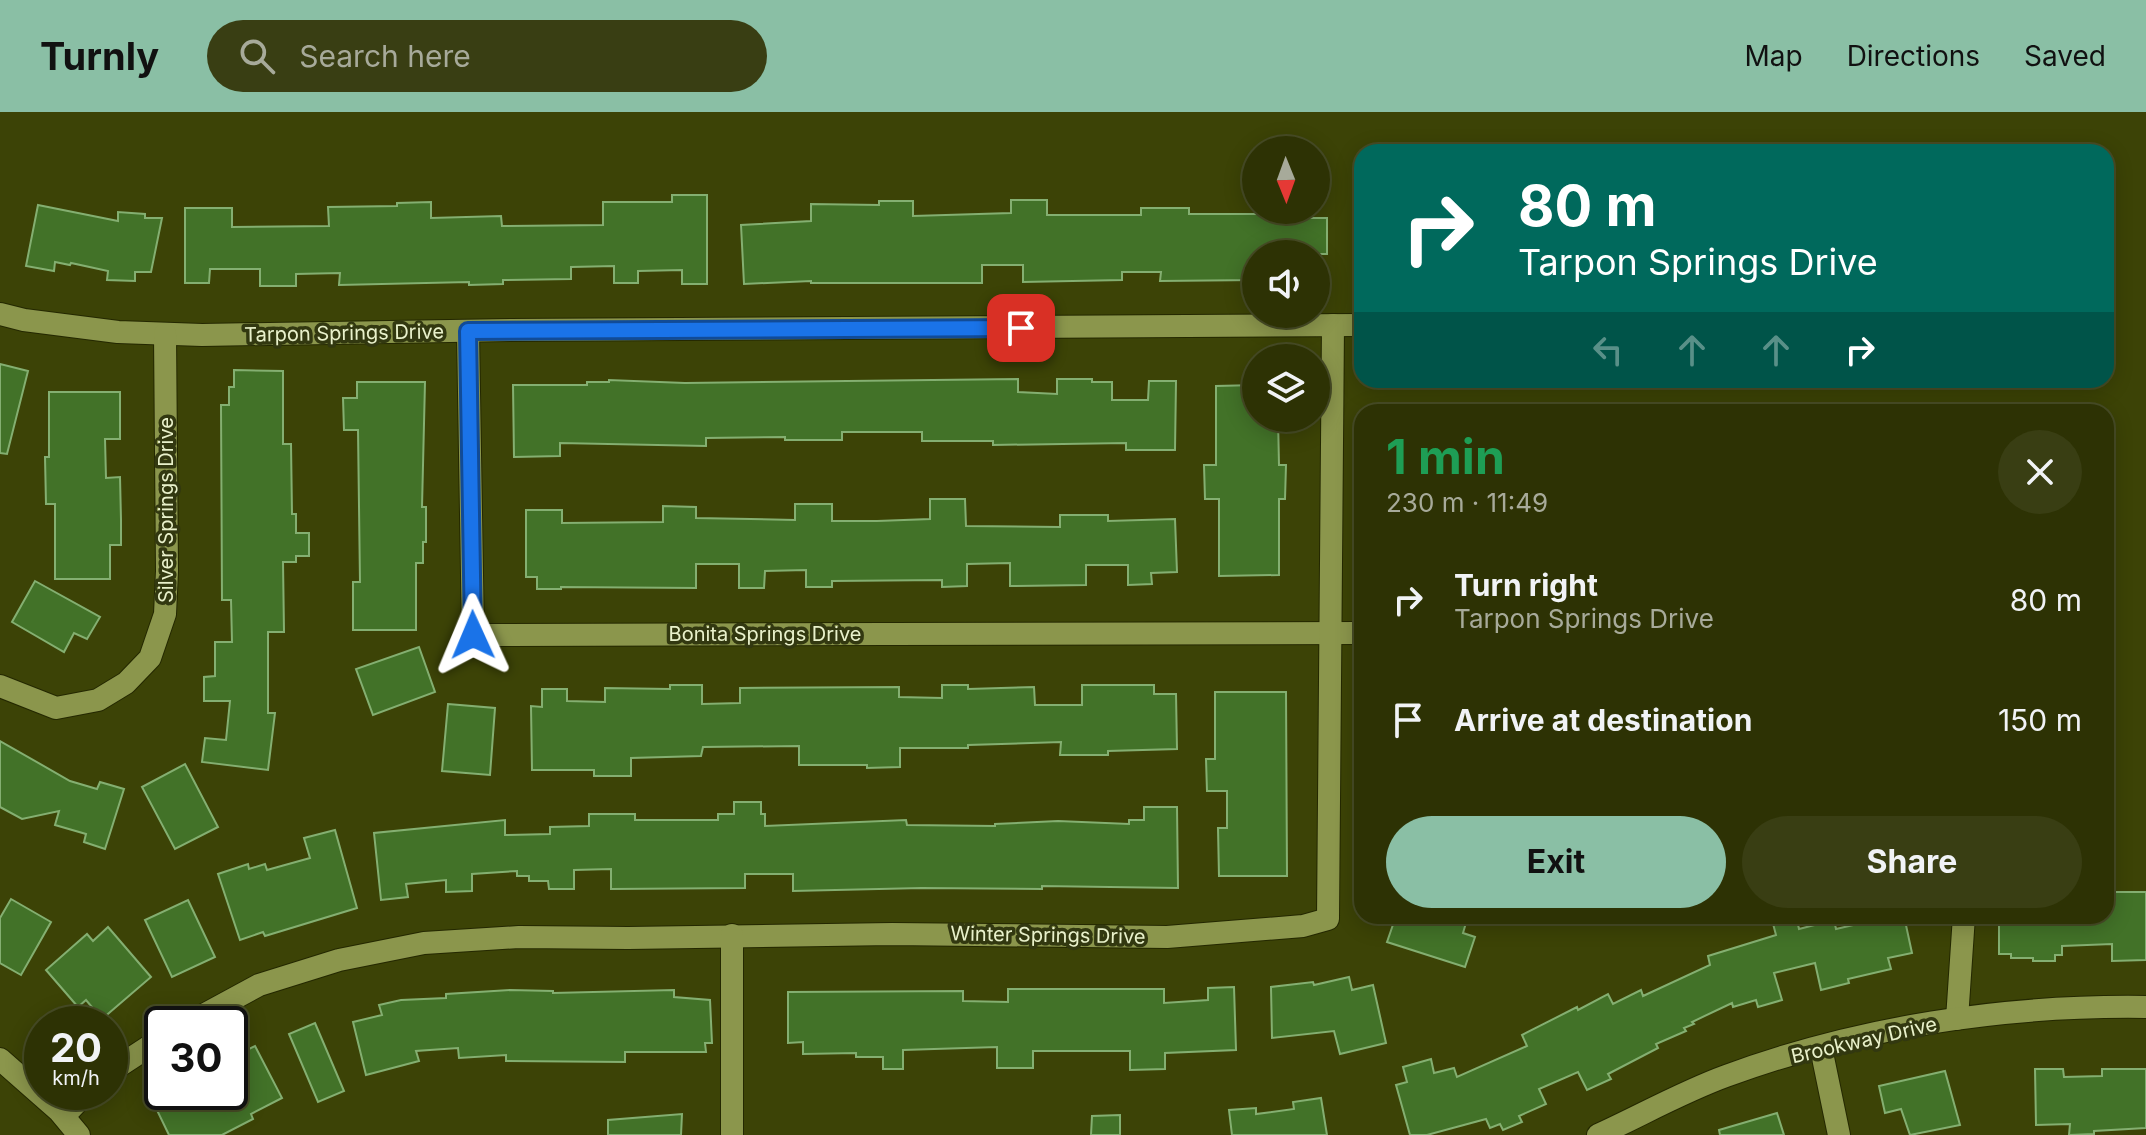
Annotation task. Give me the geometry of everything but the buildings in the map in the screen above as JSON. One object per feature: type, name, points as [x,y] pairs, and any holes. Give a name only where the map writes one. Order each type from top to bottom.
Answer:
[{"type":"street","name":"Tarpon Springs Drive","points":[[0,314],[118,332],[202,335],[1354,325]]},
{"type":"street","name":"Winter Springs Drive","points":[[220,1006],[259,985],[339,960],[424,943],[519,937],[732,935],[1167,937],[1303,926],[1328,919],[1333,633],[1333,325]]},
{"type":"street","name":"Bonita Springs Drive","points":[[468,331],[473,635],[1354,633]]},
{"type":"street","name":"Silver Springs Drive","points":[[0,686],[56,708],[98,700],[126,683],[150,658],[165,614],[167,571],[165,334]]},
{"type":"street","points":[[1957,1019],[1963,924]]},
{"type":"street","points":[[732,935],[732,1135]]},
{"type":"street","name":"Brookway Drive","points":[[1598,1135],[1725,1076],[1910,1025],[2017,1012],[2146,1007]]},
{"type":"street","points":[[1821,1048],[1839,1135]]},
{"type":"street","points":[[0,1059],[64,1116],[79,1135]]},
{"type":"street","points":[[64,1116],[70,1110]]},
{"type":"route","points":[[473,635],[468,331],[1021,328]]}]
